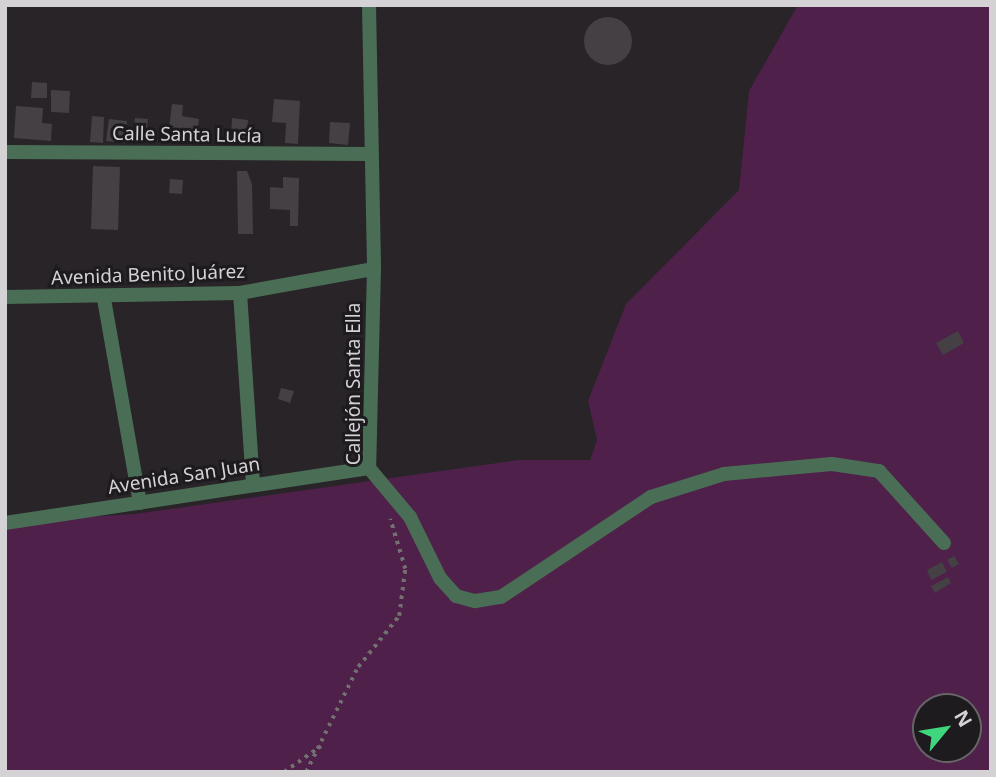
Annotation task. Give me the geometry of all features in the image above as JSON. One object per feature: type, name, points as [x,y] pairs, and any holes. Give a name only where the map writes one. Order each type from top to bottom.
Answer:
[{"type":"street","name":"Callejón Santa Ella","points":[[369,5],[369,154],[374,269],[369,468]]},
{"type":"street","name":"Calle Santa Lucía","points":[[5,152],[369,154]]},
{"type":"street","name":"Avenida Benito Juárez","points":[[5,297],[104,299],[240,293],[374,269]]},
{"type":"street","points":[[240,293],[253,485]]},
{"type":"street","points":[[104,299],[140,503]]},
{"type":"street","points":[[369,468],[410,517],[440,578],[456,596],[475,601],[501,597],[651,497],[724,474],[832,464],[879,471],[944,543]]},
{"type":"street","name":"Avenida San Juan","points":[[5,523],[369,468]]},
{"type":"path","points":[[306,772],[323,745],[358,667],[394,624],[407,593],[386,508]]},
{"type":"path","points":[[284,772],[323,745]]},
{"type":"shaded area","points":[[798,5],[991,5],[991,772],[5,772],[5,522],[135,514],[519,460],[590,460],[597,440],[588,401],[626,304],[739,190],[749,91]]},
{"type":"building","points":[[608,17],[625,24],[632,41],[625,58],[608,65],[591,58],[584,41],[591,24]]},
{"type":"building","points":[[32,82],[47,83],[47,98],[31,98]]},
{"type":"building","points":[[51,90],[70,91],[69,113],[51,112]]},
{"type":"building","points":[[274,99],[300,101],[298,144],[285,143],[286,123],[272,122]]},
{"type":"building","points":[[172,104],[183,105],[182,116],[199,119],[196,141],[168,137]]},
{"type":"building","points":[[16,106],[43,108],[42,123],[52,124],[51,141],[14,138]]},
{"type":"building","points":[[92,116],[104,117],[103,143],[90,142]]},
{"type":"building","points":[[135,118],[148,119],[146,137],[133,136]]},
{"type":"building","points":[[232,118],[248,120],[246,143],[231,141]]},
{"type":"building","points":[[109,119],[127,121],[125,143],[106,141]]},
{"type":"building","points":[[330,122],[350,123],[348,145],[329,143]]},
{"type":"building","points":[[93,166],[120,167],[118,230],[91,229]]},
{"type":"building","points":[[237,171],[247,171],[252,184],[253,234],[238,234]]},
{"type":"building","points":[[283,177],[299,178],[298,226],[290,226],[290,210],[270,209],[270,187],[283,188]]},
{"type":"building","points":[[170,179],[183,180],[182,194],[169,193]]},
{"type":"building","points":[[958,331],[964,343],[943,355],[936,343]]},
{"type":"building","points":[[281,388],[294,391],[290,403],[278,399]]},
{"type":"building","points":[[954,556],[959,564],[952,568],[947,560]]},
{"type":"building","points":[[942,562],[947,572],[931,580],[927,570]]},
{"type":"building","points":[[948,577],[951,583],[935,593],[931,586]]}]
